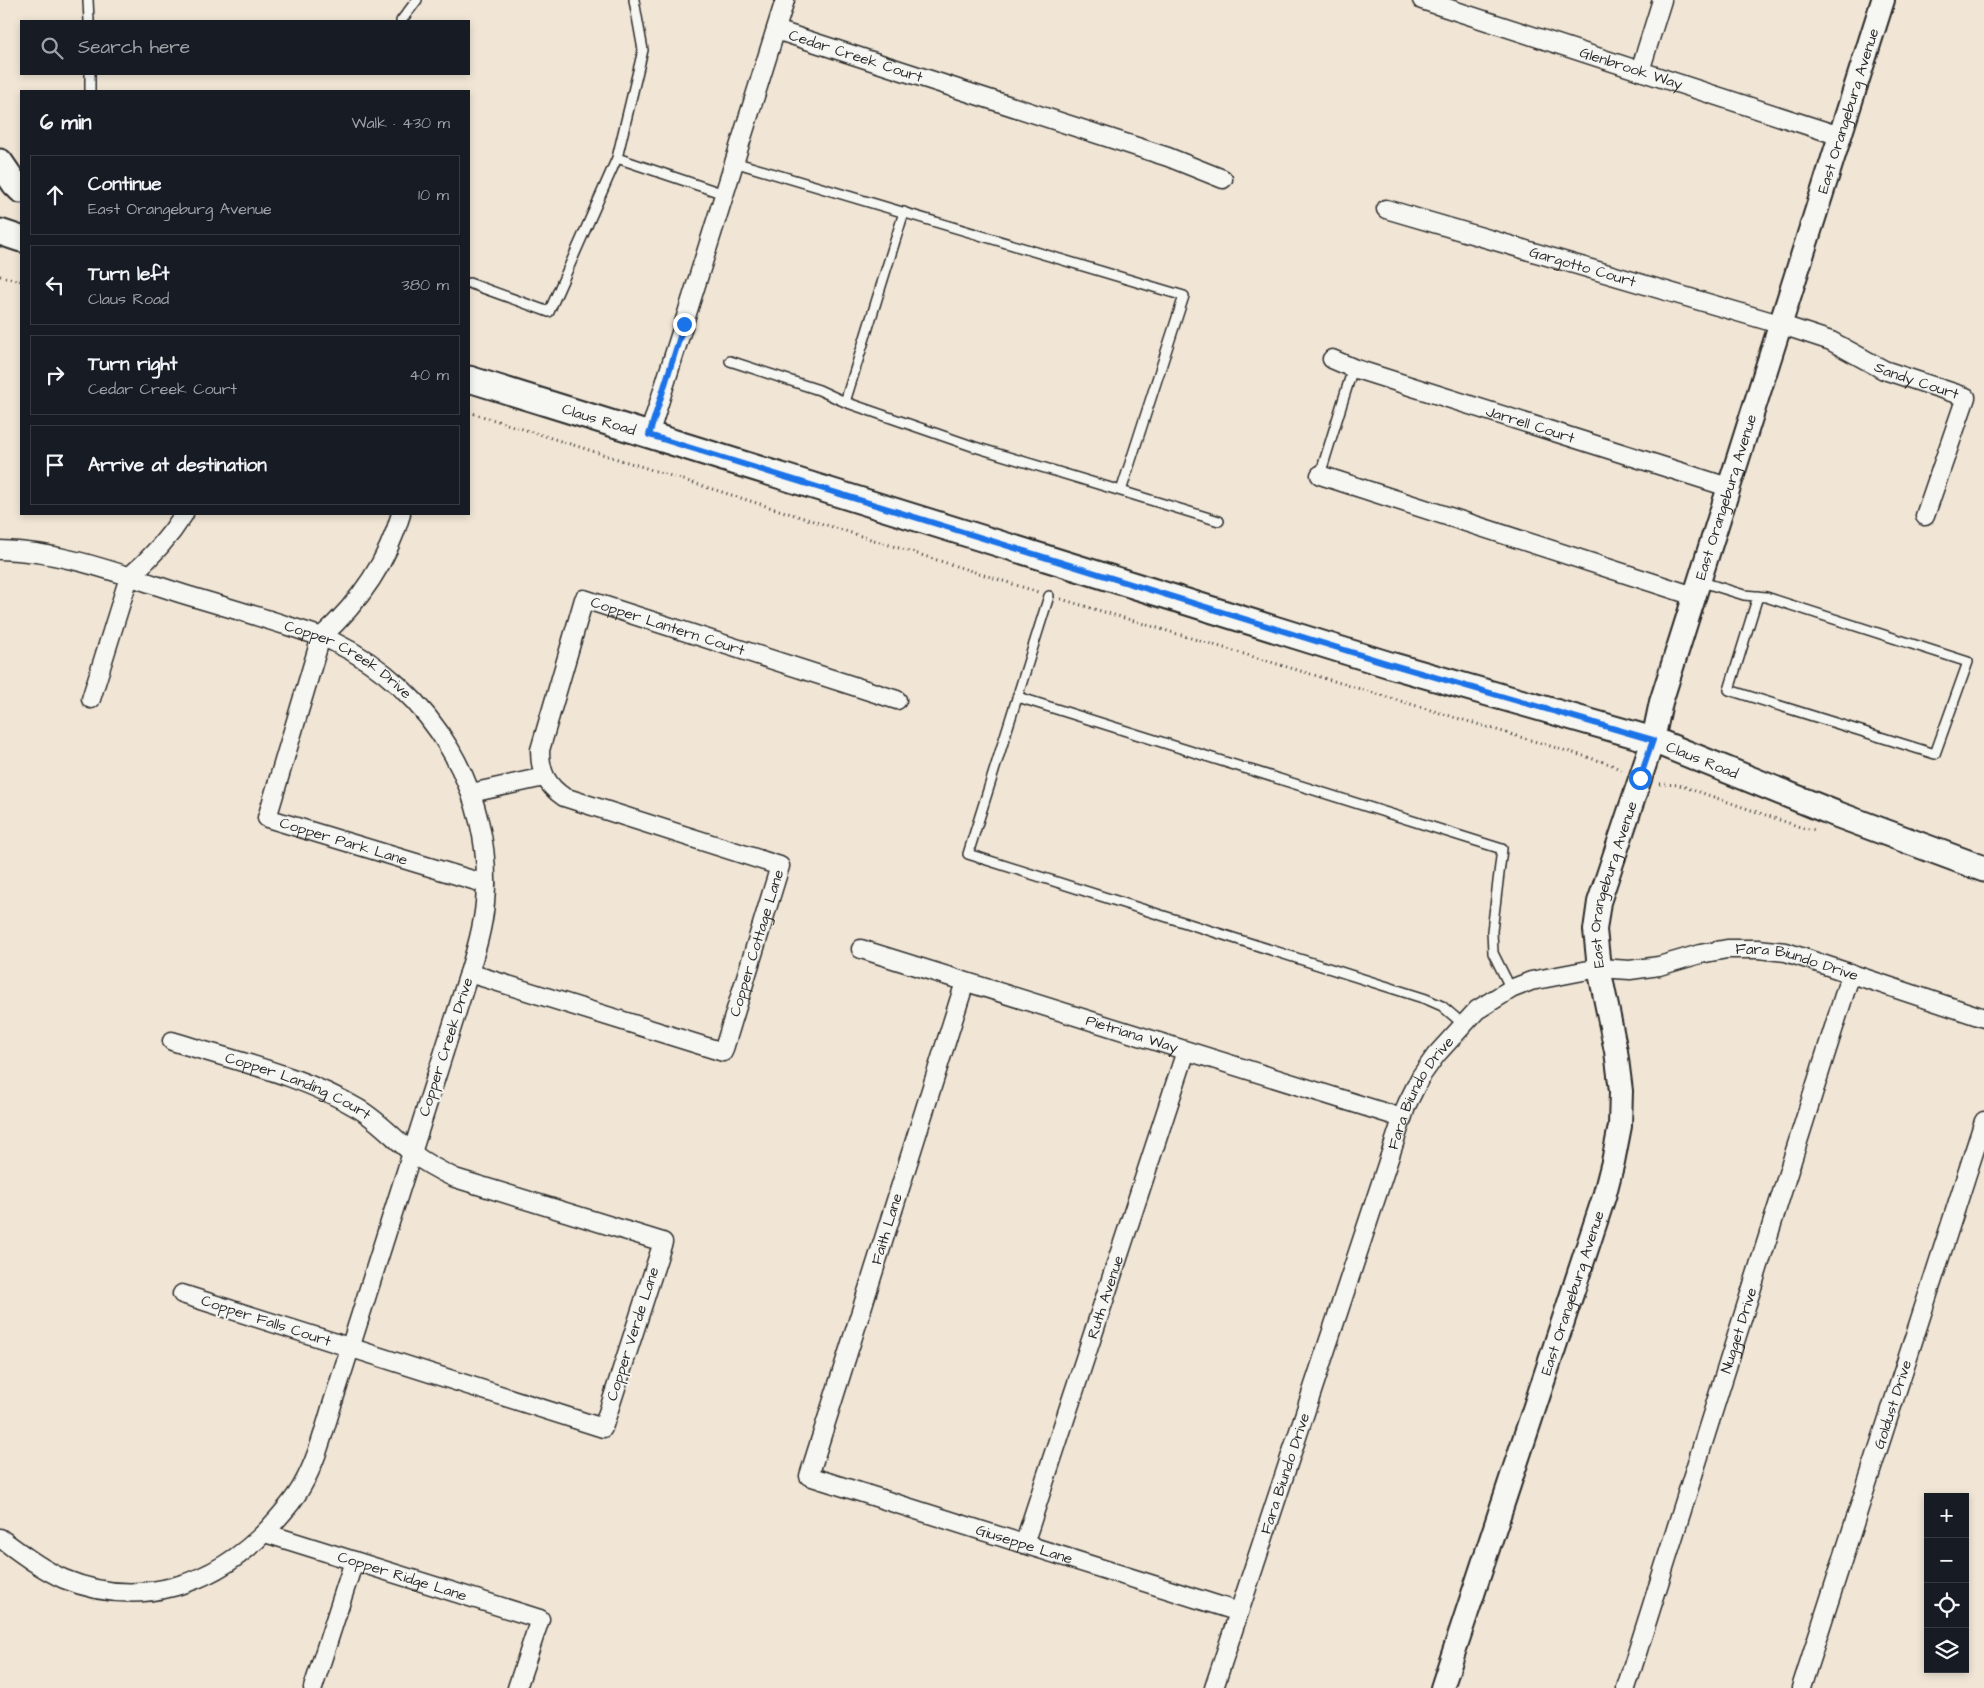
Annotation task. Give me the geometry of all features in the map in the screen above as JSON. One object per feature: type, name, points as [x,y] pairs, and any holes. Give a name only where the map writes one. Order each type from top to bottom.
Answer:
[{"type":"main road","points":[[0,162],[20,189]]},
{"type":"main road","points":[[0,232],[20,239]]},
{"type":"main road","name":"Claus Road","points":[[470,379],[1380,662],[1653,740],[1836,814],[1984,869]]},
{"type":"street","points":[[776,30],[785,0]]},
{"type":"street","name":"Glenbrook Way","points":[[1422,0],[1840,136]]},
{"type":"street","points":[[1640,71],[1662,0]]},
{"type":"street","name":"East Orangeburg Avenue","points":[[1442,1688],[1601,1207],[1613,1162],[1620,1126],[1620,1091],[1616,1051],[1599,968],[1595,930],[1599,902],[1653,740],[1661,702],[1883,0]]},
{"type":"street","name":"Cedar Creek Court","points":[[649,435],[776,30],[1168,157],[1223,179]]},
{"type":"street","name":"Gargotto Court","points":[[1386,209],[1780,324]]},
{"type":"street","name":"Sandy Court","points":[[1780,324],[1831,341],[1884,370],[1966,397],[1925,516]]},
{"type":"street","name":"Jarrell Court","points":[[1332,359],[1353,368],[1728,487]]},
{"type":"street","points":[[1320,476],[1697,588]]},
{"type":"street","points":[[91,699],[129,578],[167,540],[183,515]]},
{"type":"street","points":[[321,637],[340,620],[367,588],[383,561],[396,532],[401,515]]},
{"type":"street","name":"Copper Creek Drive","points":[[0,550],[26,550],[51,554],[321,637],[362,657],[395,682],[421,708],[438,729],[457,761],[471,793],[484,848],[486,884],[480,935],[469,973],[351,1348],[314,1462],[302,1487],[286,1510],[242,1554],[218,1570],[196,1580],[169,1588],[140,1592],[119,1592],[92,1588],[65,1579],[40,1567],[0,1538]]},
{"type":"street","name":"Copper Lantern Court","points":[[544,777],[540,764],[540,750],[584,599],[898,700]]},
{"type":"street","name":"Copper Park Lane","points":[[321,637],[267,818],[486,884]]},
{"type":"street","points":[[471,793],[544,777]]},
{"type":"street","name":"Copper Cottage Lane","points":[[469,973],[723,1052],[780,866],[564,797],[554,790],[544,777]]},
{"type":"street","name":"Pietriana Way","points":[[861,949],[1402,1118]]},
{"type":"street","name":"Fara Biundo Drive","points":[[1214,1688],[1402,1118],[1421,1076],[1446,1043],[1477,1010],[1511,989],[1531,981],[1599,968],[1630,970],[1658,966],[1700,954],[1727,949],[1758,949],[1786,952],[1984,1018]]},
{"type":"street","name":"Nugget Drive","points":[[1626,1688],[1850,973]]},
{"type":"street","name":"Faith Lane","points":[[809,1476],[965,982]]},
{"type":"street","name":"Copper Landing Court","points":[[172,1041],[310,1084],[336,1096],[361,1110],[387,1129],[412,1153]]},
{"type":"street","name":"Ruth Avenue","points":[[1024,1544],[1186,1051]]},
{"type":"street","name":"Goldust Drive","points":[[1801,1688],[1984,1122]]},
{"type":"street","name":"Copper Verde Lane","points":[[351,1348],[603,1428],[662,1242],[455,1178],[433,1168],[412,1153]]},
{"type":"street","name":"Copper Falls Court","points":[[182,1294],[351,1348]]},
{"type":"street","name":"Giuseppe Lane","points":[[809,1476],[1239,1612]]},
{"type":"street","name":"Copper Ridge Lane","points":[[264,1533],[540,1619],[517,1688]]},
{"type":"street","points":[[313,1688],[354,1561]]},
{"type":"lane","points":[[88,0],[89,20]]},
{"type":"lane","points":[[402,20],[416,0]]},
{"type":"lane","points":[[470,283],[549,312],[617,158],[643,50],[634,0]]},
{"type":"lane","points":[[90,75],[90,90]]},
{"type":"lane","points":[[617,158],[724,194]]},
{"type":"lane","points":[[734,162],[1184,296],[1122,491]]},
{"type":"lane","points":[[845,402],[904,212]]},
{"type":"lane","points":[[730,362],[819,390],[845,402],[975,448],[1219,521]]},
{"type":"lane","points":[[1320,476],[1353,368]]},
{"type":"lane","points":[[1697,588],[1744,595],[1766,596],[1968,662],[1935,754],[1729,690],[1758,596]]},
{"type":"lane","points":[[1049,596],[968,854],[1426,999],[1442,1006],[1463,1024]]},
{"type":"lane","points":[[1018,697],[1502,849],[1492,931],[1493,953],[1511,989]]},
{"type":"path","points":[[0,276],[20,281]]},
{"type":"path","points":[[470,412],[1049,596],[1610,764],[1640,778],[1664,785],[1679,785],[1803,828],[1825,832]]},
{"type":"route","points":[[684,324],[649,435],[1390,664],[1653,740],[1640,778]]}]
